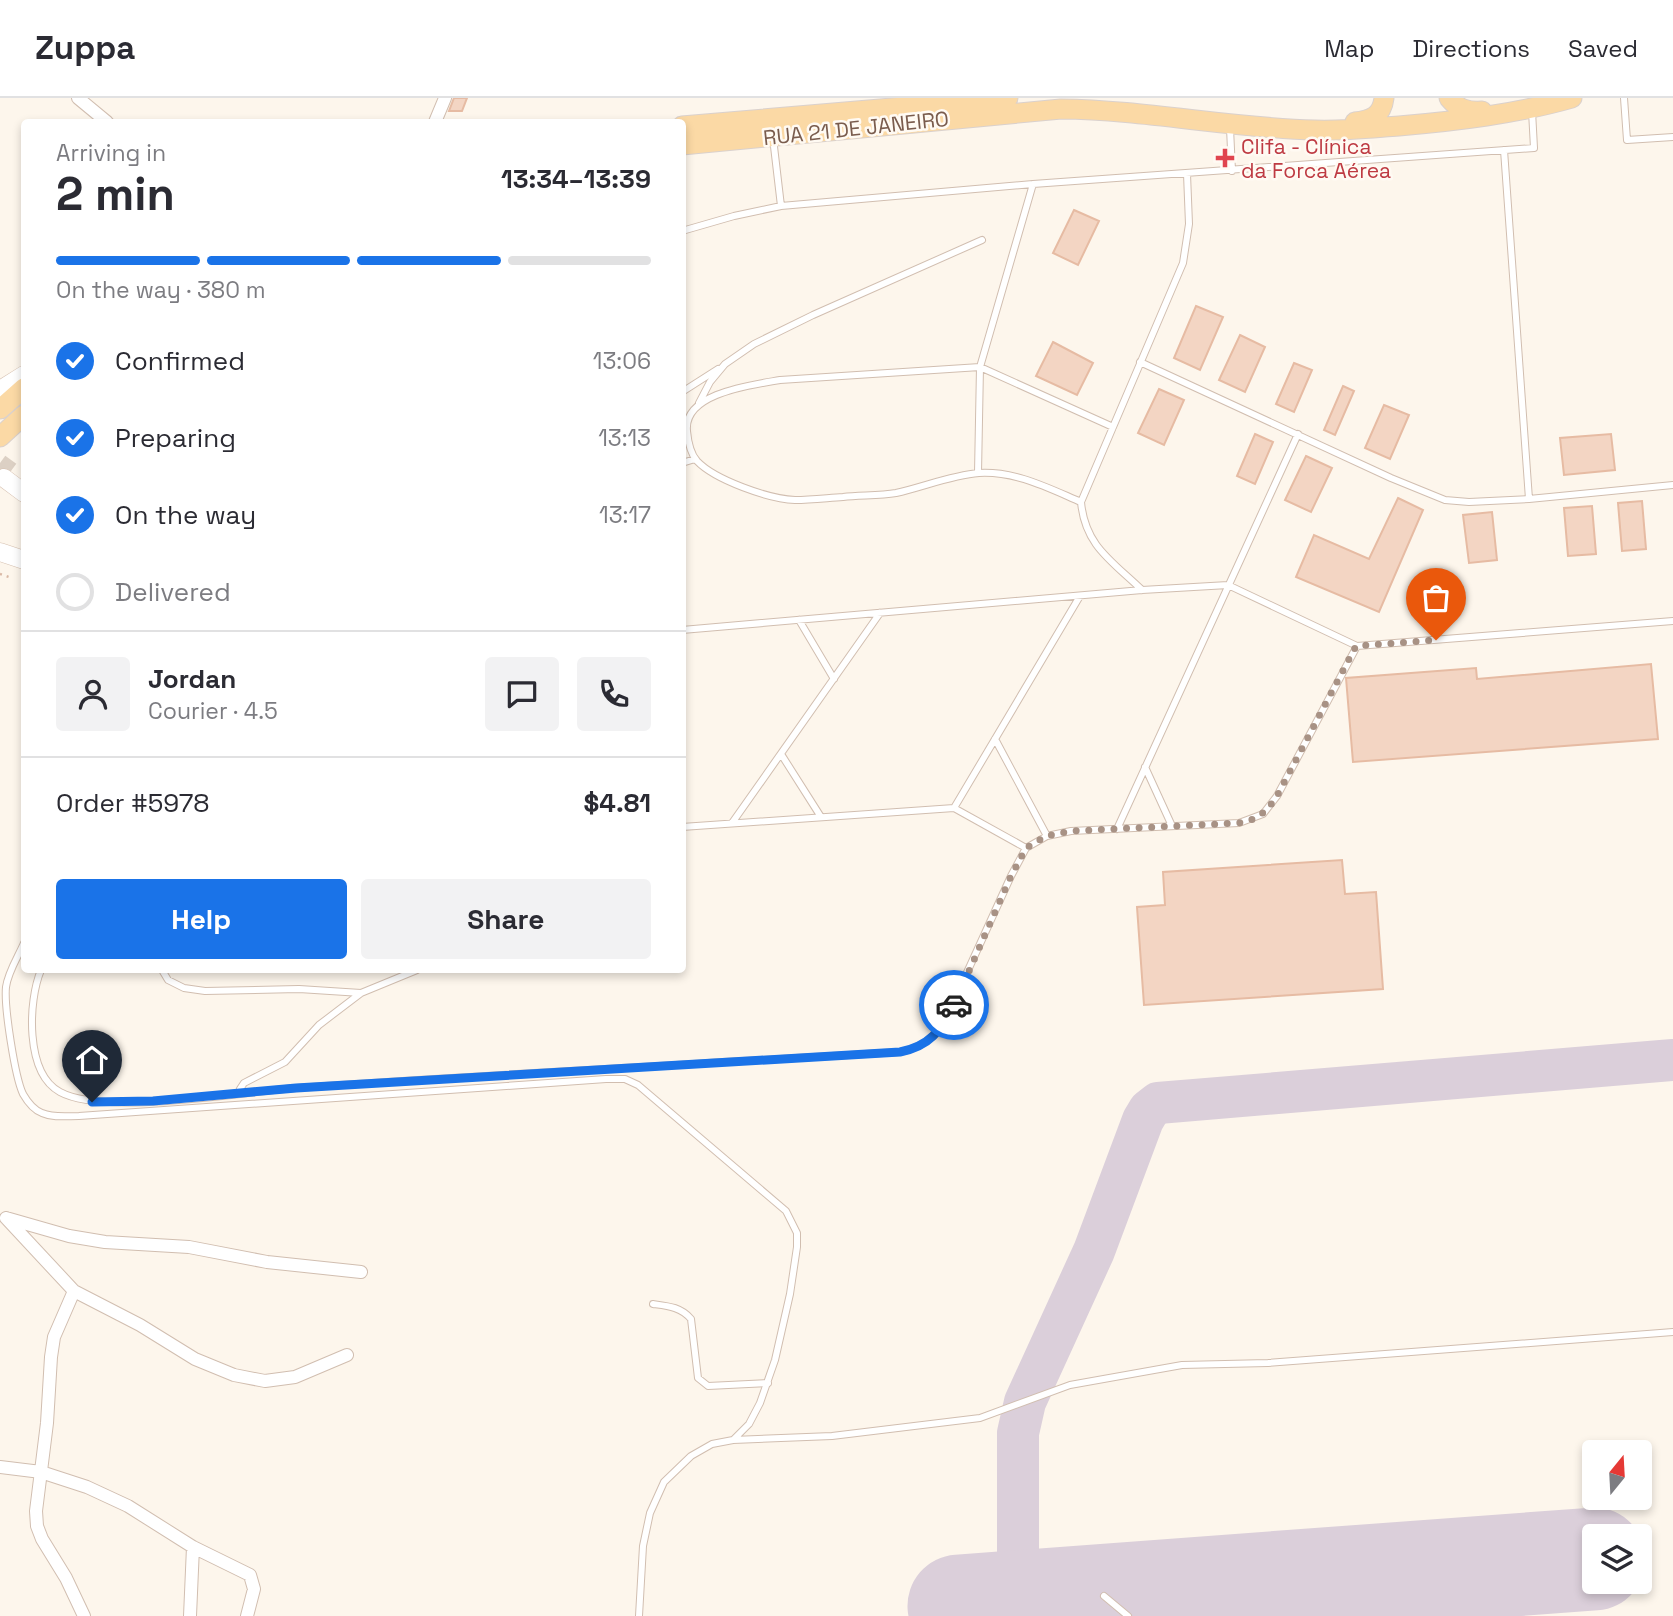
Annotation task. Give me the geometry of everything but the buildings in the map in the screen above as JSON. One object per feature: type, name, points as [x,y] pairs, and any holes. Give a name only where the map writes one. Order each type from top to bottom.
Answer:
[{"type":"main road","name":"RUA 21 DE JANEIRO","points":[[686,126],[1007,98]]},
{"type":"main road","points":[[1259,127],[1365,121],[1377,116],[1382,109],[1384,98]]},
{"type":"main road","points":[[1449,98],[1456,106],[1466,110],[1529,109]]},
{"type":"main road","name":"RUA 21 DE JANEIRO","points":[[686,147],[721,141],[1061,109],[1121,111],[1259,127],[1316,130],[1373,128],[1432,123],[1529,109],[1572,98]]},
{"type":"main road","points":[[0,390],[21,377]]},
{"type":"main road","points":[[0,410],[21,391]]},
{"type":"main road","points":[[0,437],[21,418]]},
{"type":"main road","points":[[0,552],[21,559]]},
{"type":"street","points":[[78,98],[103,119]]},
{"type":"street","points":[[436,119],[445,98]]},
{"type":"street","points":[[3,1217],[69,1236],[105,1242],[189,1247],[267,1262],[361,1272]]},
{"type":"street","points":[[3,1217],[74,1291],[140,1325],[195,1359],[234,1376],[265,1381],[295,1377],[347,1355]]},
{"type":"street","points":[[74,1291],[54,1337],[41,1472],[37,1487],[37,1526],[84,1616]]},
{"type":"street","points":[[0,1466],[41,1472],[87,1487],[128,1506],[193,1547],[250,1575],[254,1588],[247,1616]]},
{"type":"street","points":[[190,1616],[193,1547]]},
{"type":"lane","points":[[1624,98],[1627,140],[1673,136]]},
{"type":"lane","points":[[686,230],[781,206],[1033,184],[1534,148],[1529,109]]},
{"type":"lane","points":[[1230,123],[1233,171]]},
{"type":"lane","points":[[772,136],[781,206]]},
{"type":"lane","points":[[1504,150],[1529,499]]},
{"type":"lane","points":[[1142,590],[1096,547],[1083,522],[1081,502],[1182,263],[1189,224],[1187,174]]},
{"type":"lane","points":[[978,473],[980,367],[1033,184]]},
{"type":"lane","points":[[686,389],[754,344],[982,240]]},
{"type":"lane","points":[[1140,362],[1402,483],[1445,500],[1469,502],[1529,499],[1673,485]]},
{"type":"lane","points":[[725,364],[691,412],[686,423],[688,443],[695,459],[708,471],[752,490],[793,500],[893,493],[978,473],[1028,479],[1081,502]]},
{"type":"lane","points":[[699,403],[749,386],[780,380],[980,367],[1113,427]]},
{"type":"lane","points":[[1117,829],[1298,434]]},
{"type":"lane","points":[[686,462],[695,459]]},
{"type":"lane","points":[[686,630],[1142,590],[1228,586],[1356,646],[1673,621]]},
{"type":"lane","points":[[954,808],[1080,596]]},
{"type":"lane","points":[[732,823],[880,613]]},
{"type":"lane","points":[[799,620],[834,679]]},
{"type":"lane","points":[[40,973],[33,996],[34,1051],[38,1068],[58,1091],[92,1102],[153,1101],[244,1092],[887,1053],[916,1049],[927,1043],[943,1025],[1026,848],[1046,836],[1071,831],[1239,823],[1263,814],[1277,796],[1356,646]]},
{"type":"lane","points":[[995,739],[1046,836]]},
{"type":"lane","points":[[780,754],[821,817]]},
{"type":"lane","points":[[1145,768],[1172,826]]},
{"type":"lane","points":[[686,827],[954,808],[1026,848]]},
{"type":"lane","points":[[21,950],[9,976],[6,999],[17,1074],[30,1104],[42,1113],[55,1116],[606,1079],[625,1079],[638,1085],[786,1211],[797,1233],[790,1294],[768,1383],[749,1424],[733,1440]]},
{"type":"lane","points":[[164,973],[168,980],[184,988],[205,991],[299,989],[361,993]]},
{"type":"lane","points":[[244,1092],[240,1089],[244,1083],[285,1062],[319,1025],[361,993],[410,973]]},
{"type":"lane","points":[[653,1304],[685,1312],[691,1319],[698,1378],[702,1384],[768,1383]]},
{"type":"lane","points":[[639,1616],[643,1546],[650,1513],[664,1482],[691,1456],[712,1444],[733,1440],[832,1436],[980,1419],[1070,1385],[1182,1365],[1268,1363],[1673,1332]]},
{"type":"lane","points":[[1104,1596],[1128,1616]]},
{"type":"taxiway","points":[[1018,1602],[1018,1433],[1025,1402],[1094,1251],[1149,1110],[1158,1103],[1673,1060]]},
{"type":"runway","points":[[959,1606],[1582,1560]]},
{"type":"tunnel","points":[[0,463],[11,471]]},
{"type":"way so far","points":[[954,1005],[1026,848],[1046,836],[1071,831],[1239,823],[1256,818],[1269,808],[1277,796],[1356,646],[1436,640]]},
{"type":"place","name":"Clifa - Clínica da Forca Aérea","points":[[1225,158]]},
{"type":"route","points":[[92,1102],[153,1101],[296,1088],[900,1052],[916,1049],[927,1043],[943,1025],[954,1005]]}]
